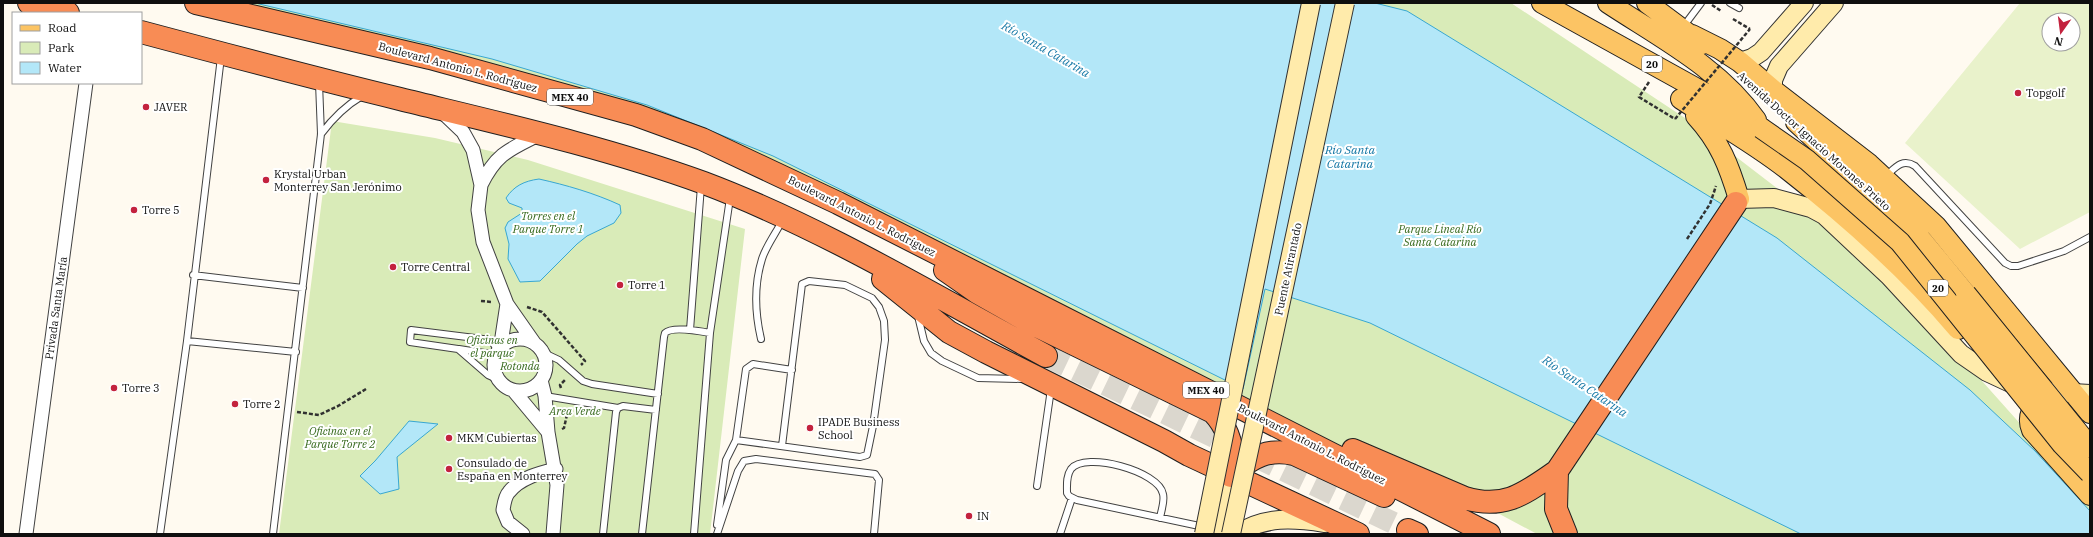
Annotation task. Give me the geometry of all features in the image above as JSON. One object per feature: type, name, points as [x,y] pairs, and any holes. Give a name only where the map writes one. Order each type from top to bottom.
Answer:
[{"type":"highway","points":[[29,3],[64,12]]},
{"type":"highway","name":"Boulevard Antonio L. Rodríguez","points":[[196,3],[430,58],[636,116],[702,139],[765,167],[1489,534]]},
{"type":"highway","points":[[142,32],[318,79],[542,133],[621,155],[702,183],[784,217],[847,249],[1046,356]]},
{"type":"highway","points":[[1310,442],[1338,446],[1358,451],[1465,498],[1480,502],[1495,503],[1515,498],[1558,470],[1738,201]]},
{"type":"highway","points":[[924,247],[934,262],[978,293],[1031,323],[1213,412],[1219,419],[1233,450],[1231,476]]},
{"type":"highway","points":[[847,249],[916,307],[949,332],[1231,476],[1358,534]]},
{"type":"highway","points":[[1189,455],[1202,455],[1216,448],[1222,431],[1219,419]]},
{"type":"highway","points":[[1231,476],[1245,462],[1263,454],[1281,451],[1294,454],[1422,515],[1471,534]]},
{"type":"highway","points":[[1558,470],[1556,509],[1566,534]]},
{"type":"main road","points":[[1222,533],[1296,67],[1311,3]]},
{"type":"main road","name":"Puente Atirantado","points":[[1222,533],[1345,3]]},
{"type":"main road","name":"Avenida Doctor Ignacio Morones Prieto","points":[[1542,3],[1710,96],[1762,128],[1807,160],[1900,242],[2062,444],[2090,473]]},
{"type":"main road","points":[[1608,3],[1686,54],[1721,80],[1742,101],[1762,128]]},
{"type":"main road","points":[[1740,62],[1752,58],[1761,52],[1804,3]]},
{"type":"main road","points":[[1773,90],[1773,80],[1779,66],[1834,3]]},
{"type":"main road","name":"Avenida Doctor Ignacio Morones Prieto","points":[[1653,5],[1787,114],[1915,232],[2090,447]]},
{"type":"main road","points":[[1589,29],[1681,99],[1787,169],[1867,237],[1940,308],[1975,349],[1986,356],[2000,359],[2009,355],[2024,333]]},
{"type":"main road","points":[[1687,32],[1720,49],[1740,62],[1773,90],[1885,177],[1936,226],[2024,333],[2082,394],[2090,413]]},
{"type":"main road","points":[[1681,99],[1711,132],[1720,147],[1731,172],[1738,201],[1774,198],[1810,208],[1824,215],[1889,276],[1961,354],[1986,372],[2017,386],[2038,391],[2082,394]]},
{"type":"main road","points":[[2082,394],[2042,401],[2032,410],[2029,422],[2032,430],[2090,495]]},
{"type":"main road","points":[[1222,533],[1231,476]]},
{"type":"main road","points":[[1222,533],[1263,521],[1284,518],[1336,524]]},
{"type":"street","name":"Privada Santa María","points":[[26,534],[86,84]]},
{"type":"street","points":[[438,108],[463,132],[472,150],[481,185]]},
{"type":"street","points":[[519,391],[533,388],[541,380],[546,368],[545,360],[506,304],[484,242],[478,210],[481,185],[488,170],[498,158],[542,133]]},
{"type":"street","points":[[506,304],[494,368],[499,380],[509,389],[545,396]]},
{"type":"street","points":[[498,352],[511,341],[520,340],[538,348]]},
{"type":"street","points":[[541,380],[545,396],[548,432],[556,469],[557,485],[553,534]]},
{"type":"street","points":[[519,391],[548,432]]},
{"type":"street","points":[[524,534],[508,522],[503,510],[508,493],[521,482],[538,473],[556,469]]},
{"type":"lane","points":[[1687,32],[1701,3]]},
{"type":"lane","points":[[1730,3],[1739,8]]},
{"type":"lane","points":[[160,534],[186,340],[221,54]]},
{"type":"lane","points":[[273,534],[321,134],[318,79]]},
{"type":"lane","points":[[321,134],[336,115],[352,102],[370,92]]},
{"type":"lane","points":[[1885,177],[1901,163],[1914,166],[2005,263],[2011,266],[2018,266],[2064,251],[2090,237]]},
{"type":"lane","points":[[690,330],[702,183]]},
{"type":"lane","points":[[694,534],[710,333],[730,194]]},
{"type":"lane","points":[[761,339],[757,320],[756,303],[762,259],[784,217]]},
{"type":"lane","points":[[193,275],[303,288]]},
{"type":"lane","points":[[736,440],[860,457],[867,455],[873,426],[885,340],[884,320],[879,307],[872,298],[846,285],[809,281],[802,284],[782,446]]},
{"type":"lane","points":[[916,307],[924,341],[931,353],[942,361],[978,378],[1048,383],[1037,486]]},
{"type":"lane","points":[[411,330],[491,340],[498,352],[458,349],[410,342],[411,330]]},
{"type":"lane","points":[[642,534],[665,334],[669,330],[690,330],[710,333]]},
{"type":"lane","points":[[186,340],[296,352]]},
{"type":"lane","points":[[538,348],[559,360],[583,381],[592,384],[658,394]]},
{"type":"lane","points":[[458,349],[488,375],[499,380]]},
{"type":"lane","points":[[716,534],[726,460],[736,440],[746,369],[753,364],[792,370]]},
{"type":"lane","points":[[545,396],[618,408],[623,406],[656,410]]},
{"type":"lane","points":[[603,534],[616,412],[618,408]]},
{"type":"lane","points":[[716,534],[738,471],[744,461],[756,459],[875,474],[879,480],[874,534]]},
{"type":"lane","points":[[1160,518],[1164,494],[1160,486],[1133,469],[1108,463],[1086,463],[1076,465],[1071,469],[1068,475],[1067,493],[1072,498],[1222,533]]},
{"type":"lane","points":[[1060,534],[1072,498]]},
{"type":"path","points":[[1652,76],[1639,97],[1675,119],[1750,29]]},
{"type":"path","points":[[288,410],[319,415],[366,389]]},
{"type":"green space","name":"Río Santa Catarina","points":[[192,3],[1511,3],[1688,120],[1820,221],[1881,276],[1982,381],[2090,502],[2090,534],[1537,534],[1492,510],[1356,453],[940,252],[722,144]]},
{"type":"green space","name":"Topgolf","points":[[2020,3],[2090,3],[2090,212],[2020,249],[1905,143]]},
{"type":"green space","name":"Oficinas en el parque","points":[[332,121],[435,138],[528,160],[745,229],[710,534],[279,534]]},
{"type":"water","name":"Río Santa Catarina","points":[[255,3],[1375,3],[1407,11],[1777,238],[1970,390],[2035,451],[2090,511],[2090,534],[1801,534],[1370,323],[1265,289],[1243,389],[773,156],[647,105],[492,59]]},
{"type":"water","points":[[539,179],[580,190],[620,205],[621,213],[614,223],[587,236],[577,244],[540,281],[520,282],[508,259],[509,244],[505,228],[508,222],[522,213],[522,208],[509,203],[506,198],[512,190],[520,185]]},
{"type":"water","points":[[409,421],[438,424],[397,457],[399,489],[380,494],[360,476],[375,461]]},
{"type":"tunnel","points":[[1046,356],[1408,530]]},
{"type":"place","name":"Topgolf","points":[[2018,93]]},
{"type":"place","name":"JAVER","points":[[146,107]]},
{"type":"place","name":"Krystal Urban Monterrey San Jerónimo","points":[[266,180]]},
{"type":"place","name":"Torre 5","points":[[134,210]]},
{"type":"place","name":"Torre Central","points":[[393,267]]},
{"type":"place","name":"Torre 1","points":[[620,285]]},
{"type":"place","name":"Torre 3","points":[[114,388]]},
{"type":"place","name":"Torre 2","points":[[235,404]]},
{"type":"place","name":"IPADE Business School","points":[[810,428]]},
{"type":"place","name":"MKM Cubiertas","points":[[449,438]]},
{"type":"place","name":"Consulado de España en Monterrey","points":[[449,469]]},
{"type":"place","name":"IN","points":[[969,516]]},
{"type":"park label","name":"Torres en el Parque Torre 1","points":[[548,222]]},
{"type":"park label","name":"Parque Lineal Río Santa Catarina","points":[[1440,235]]},
{"type":"park label","name":"Rotonda","points":[[520,366]]},
{"type":"park label","name":"Area Verde","points":[[575,411]]},
{"type":"park label","name":"Oficinas en el Parque Torre 2","points":[[340,437]]}]
